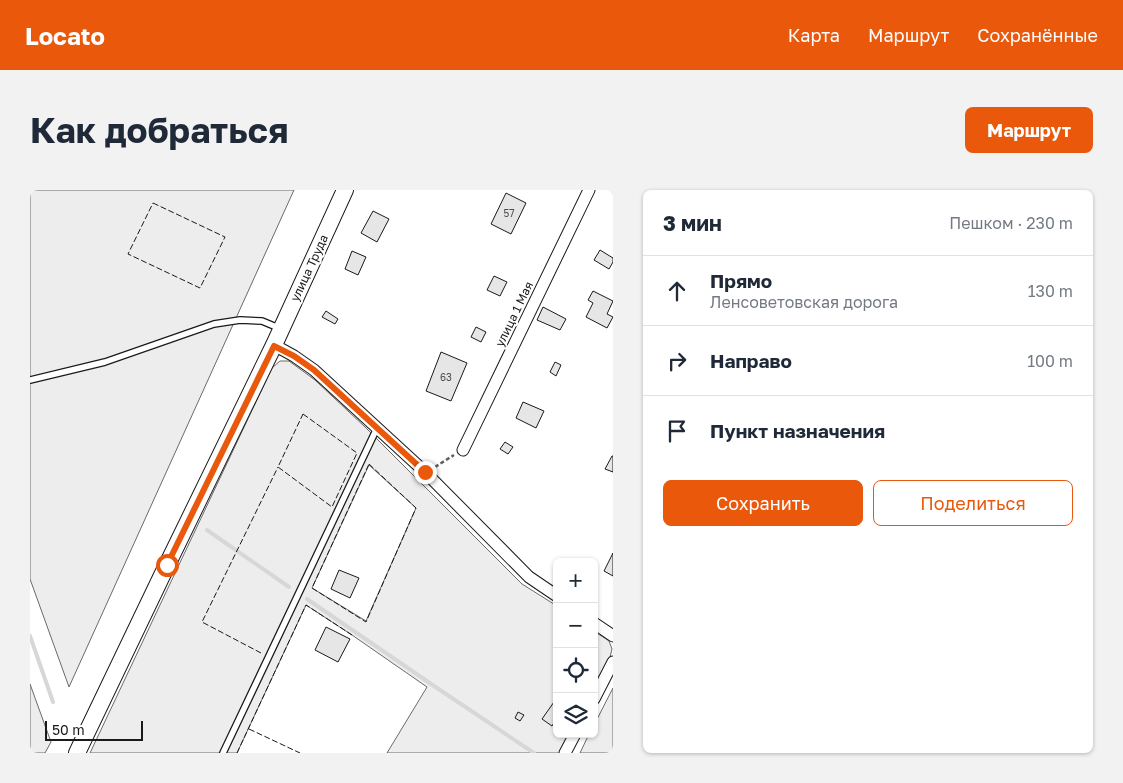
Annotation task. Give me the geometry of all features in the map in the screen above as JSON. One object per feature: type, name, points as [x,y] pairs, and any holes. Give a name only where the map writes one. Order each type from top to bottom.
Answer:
[{"type":"street","name":"улица Труда","points":[[77,753],[274,346],[345,190]]},
{"type":"street","name":"улица 1 Мая","points":[[459,452],[589,190]]},
{"type":"street","points":[[274,346],[294,356],[314,370],[425,472],[529,577],[553,593]]},
{"type":"street","points":[[598,626],[613,636]]},
{"type":"street","points":[[597,693],[613,662]]},
{"type":"street","points":[[565,753],[573,738]]},
{"type":"lane","points":[[30,380],[105,362],[214,324],[240,320],[262,321],[274,326]]},
{"type":"lane","points":[[223,753],[376,428]]},
{"type":"path","points":[[430,469],[459,452]]},
{"type":"shaded area","points":[[30,190],[294,190],[69,687],[30,579]]},
{"type":"shaded area","points":[[280,361],[289,361],[315,380],[365,427],[522,584],[553,603],[553,738],[568,738],[560,753],[387,753],[427,687],[306,605],[237,753],[90,753],[272,368]],"holes":[[[369,465],[416,508],[366,621],[312,588]]]},
{"type":"shaded area","points":[[598,634],[609,641],[612,649],[598,680]]},
{"type":"shaded area","points":[[30,684],[51,742],[45,753],[30,753]]},
{"type":"shaded area","points":[[613,688],[613,753],[580,753],[587,738],[598,738],[598,717]]},
{"type":"building","points":[[506,193],[526,203],[511,234],[491,224]]},
{"type":"building","points":[[373,211],[389,219],[377,242],[361,233]]},
{"type":"building","points":[[600,250],[613,258],[609,269],[594,260]]},
{"type":"building","points":[[352,251],[366,257],[358,275],[345,269]]},
{"type":"building","points":[[494,276],[507,282],[500,296],[487,290]]},
{"type":"building","points":[[593,291],[613,301],[607,314],[613,317],[607,328],[586,317],[593,303],[588,300]]},
{"type":"building","points":[[543,307],[566,319],[560,330],[537,320]]},
{"type":"building","points":[[326,311],[338,319],[335,324],[322,317]]},
{"type":"building","points":[[476,327],[486,332],[481,342],[471,337]]},
{"type":"building","points":[[441,352],[467,363],[451,401],[426,391]]},
{"type":"building","points":[[555,362],[561,365],[556,376],[550,372]]},
{"type":"building","points":[[523,402],[544,411],[536,428],[516,418]]},
{"type":"building","points":[[505,442],[513,447],[508,454],[500,449]]},
{"type":"building","points":[[613,456],[613,472],[605,469]]},
{"type":"building","points":[[613,553],[613,576],[604,571]]},
{"type":"building","points":[[339,570],[359,578],[350,598],[331,589]]},
{"type":"building","points":[[326,627],[350,639],[338,662],[315,650]]},
{"type":"building","points":[[553,703],[552,726],[542,719]]},
{"type":"building","points":[[518,712],[524,715],[520,721],[515,718]]},
{"type":"waterway","points":[[207,530],[289,587]]},
{"type":"waterway","points":[[307,599],[534,753]]},
{"type":"waterway","points":[[30,636],[53,702]]},
{"type":"fence","points":[[153,203],[225,237],[200,288],[128,254],[153,203]]},
{"type":"fence","points":[[303,414],[357,453],[332,507],[278,467],[303,414]]},
{"type":"fence","points":[[369,464],[416,508],[366,622],[312,588],[369,464]]},
{"type":"fence","points":[[261,653],[202,622],[278,467]]},
{"type":"fence","points":[[237,753],[306,605],[352,635]]},
{"type":"fence","points":[[249,729],[300,753]]},
{"type":"route","points":[[167,565],[274,346],[294,356],[314,370],[425,472]]}]
